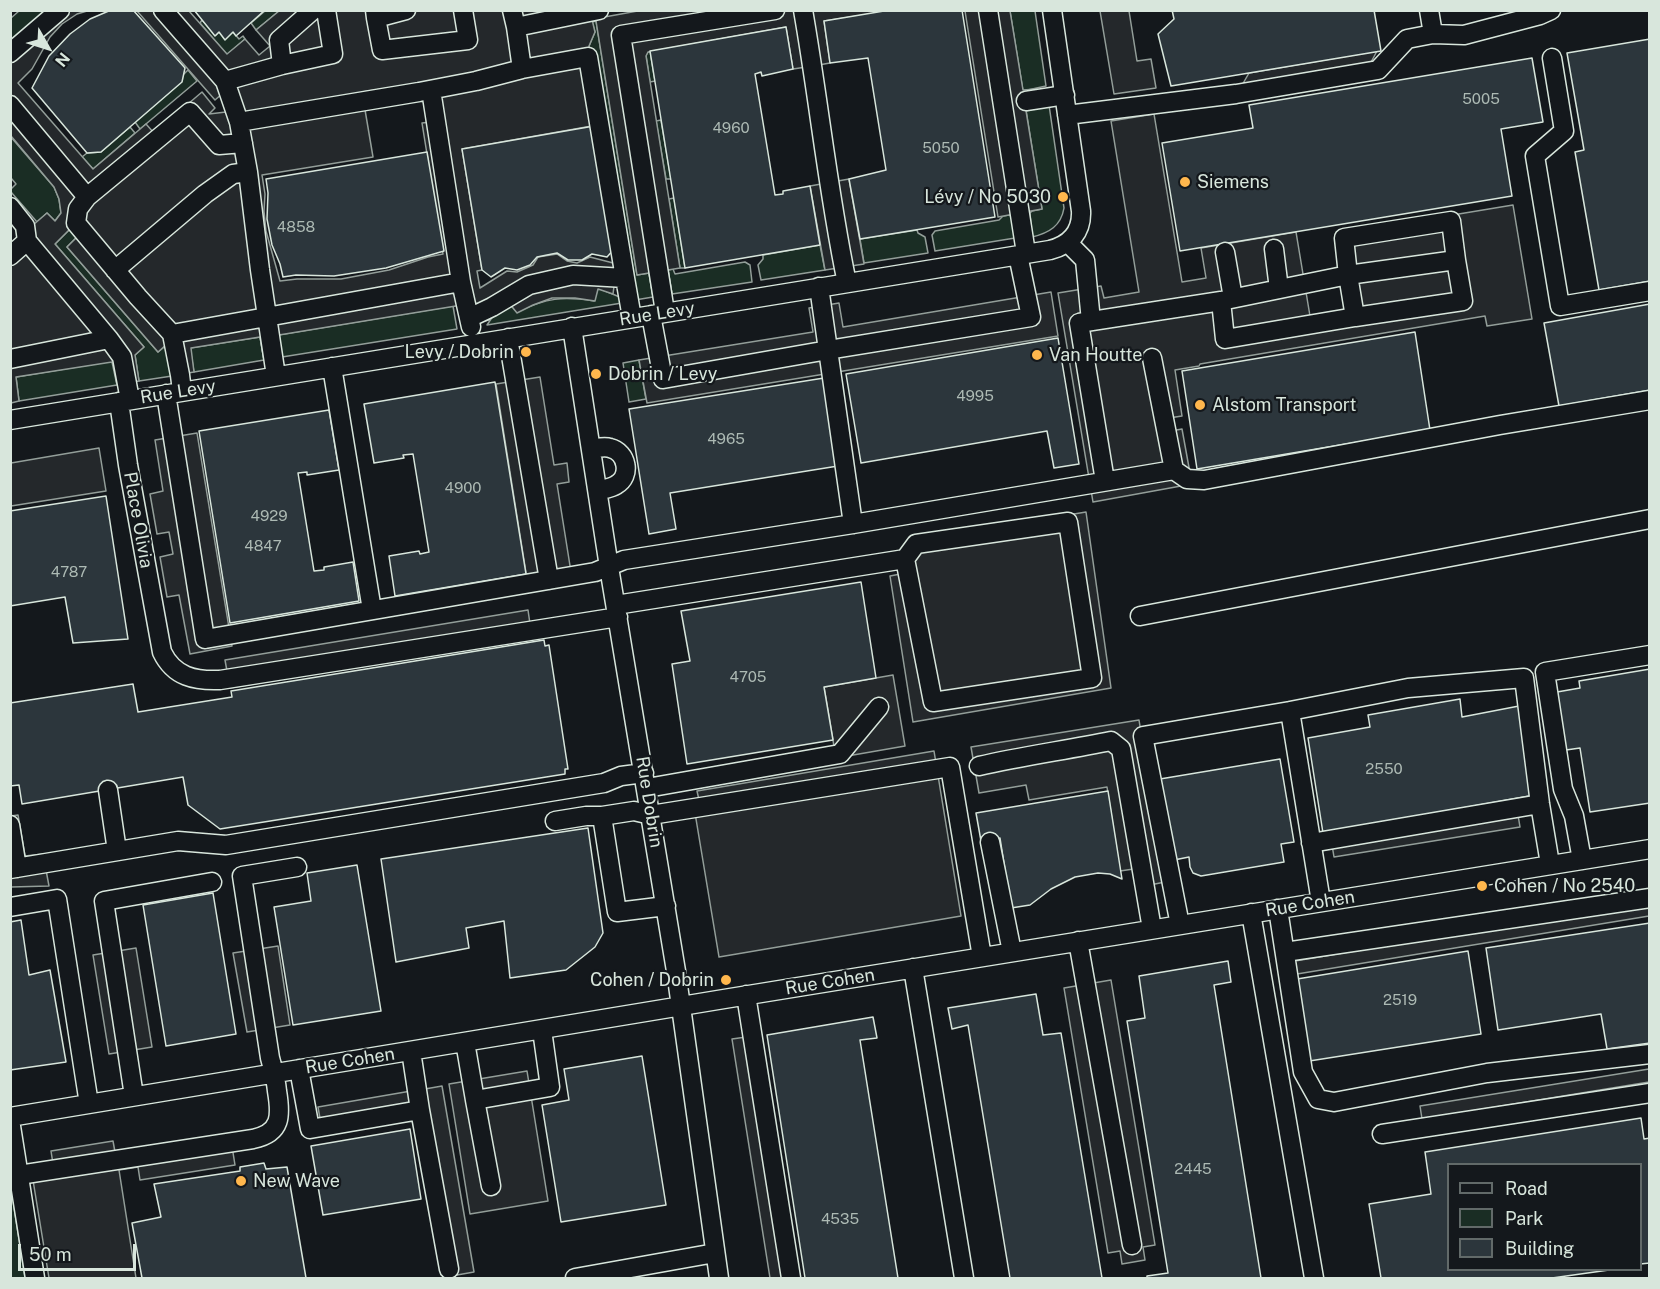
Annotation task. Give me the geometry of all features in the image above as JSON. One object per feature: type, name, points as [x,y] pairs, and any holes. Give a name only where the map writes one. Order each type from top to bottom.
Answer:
[{"type":"street","points":[[10,53],[60,10]]},
{"type":"street","points":[[162,10],[225,81],[239,122],[276,376]]},
{"type":"street","points":[[282,65],[279,40],[313,10]]},
{"type":"street","points":[[225,81],[333,54],[326,10]]},
{"type":"street","points":[[406,10],[376,14],[382,50],[468,40],[463,10]]},
{"type":"street","points":[[522,69],[514,19],[599,10]]},
{"type":"street","points":[[775,10],[621,34],[658,314],[663,378],[1031,317],[988,10]]},
{"type":"street","points":[[803,10],[847,283]]},
{"type":"street","points":[[1052,10],[1081,218],[1078,230],[1068,243],[1085,260],[1092,321]]},
{"type":"street","points":[[1429,10],[1432,34]]},
{"type":"street","points":[[1067,115],[1236,94],[1378,70],[1407,39],[1432,34],[1464,35],[1531,18],[1551,10]]},
{"type":"street","points":[[239,122],[431,90],[522,69],[588,57],[632,318]]},
{"type":"street","points":[[1552,58],[1564,131],[1535,156],[1560,306],[1650,291]]},
{"type":"street","points":[[431,90],[461,282],[474,344]]},
{"type":"street","points":[[1026,101],[1065,95]]},
{"type":"street","points":[[10,105],[87,196]]},
{"type":"street","points":[[243,143],[219,145],[190,112],[87,196],[78,209],[76,223],[172,334],[174,392],[205,639],[595,572],[624,560],[1174,470]]},
{"type":"street","points":[[115,270],[233,174],[248,172]]},
{"type":"street","name":"Place Olivia","points":[[10,207],[25,226],[27,242],[123,357],[128,465],[162,652],[176,671],[194,678],[220,680],[617,611]]},
{"type":"street","points":[[1225,252],[1227,299],[1225,339],[1463,301],[1451,221],[1344,238],[1355,317]]},
{"type":"street","points":[[10,256],[27,242]]},
{"type":"street","name":"Rue Levy","points":[[11,416],[125,401],[658,314],[1057,248],[1068,243]]},
{"type":"street","points":[[1274,249],[1280,289]]},
{"type":"street","points":[[1105,482],[1079,323],[1227,299],[1348,275],[1456,260]]},
{"type":"street","points":[[469,318],[529,285],[573,275],[625,278]]},
{"type":"street","points":[[172,334],[461,282]]},
{"type":"street","points":[[819,287],[853,524]]},
{"type":"street","name":"Rue Dobrin","points":[[572,327],[609,567],[666,906],[719,1278]]},
{"type":"street","points":[[508,338],[549,580]]},
{"type":"street","points":[[10,359],[109,339]]},
{"type":"street","points":[[1152,358],[1174,470],[1187,479],[1204,480],[1500,425],[1650,400]]},
{"type":"street","points":[[332,367],[372,610]]},
{"type":"street","points":[[591,449],[606,447],[613,449],[621,454],[626,465],[625,475],[620,482],[598,490]]},
{"type":"street","points":[[1140,616],[1650,519]]},
{"type":"street","points":[[617,611],[905,559],[916,544],[1068,522],[1092,678],[933,702],[905,559]]},
{"type":"street","points":[[1582,860],[1574,816],[1563,789],[1545,672],[1650,655]]},
{"type":"street","points":[[1180,925],[1143,736],[1408,688],[1524,678],[1550,864]]},
{"type":"street","points":[[10,825],[14,868],[178,841],[226,845],[604,783],[621,776],[645,780],[840,754],[879,707]]},
{"type":"street","points":[[1290,711],[1321,902]]},
{"type":"street","points":[[979,766],[1111,741],[1121,749],[1152,929]]},
{"type":"street","points":[[555,820],[634,811],[651,815],[950,767],[982,957]]},
{"type":"street","points":[[108,790],[117,851]]},
{"type":"street","points":[[1311,843],[1540,804]]},
{"type":"street","points":[[602,816],[616,912],[666,906]]},
{"type":"street","points":[[990,842],[1012,952]]},
{"type":"street","name":"Rue Cohen","points":[[10,1118],[746,995],[1650,849]]},
{"type":"street","points":[[19,1175],[261,1138],[273,1130],[280,1117],[280,1107],[275,1073],[268,1050],[242,876],[297,867]]},
{"type":"street","points":[[134,1096],[104,901],[212,882]]},
{"type":"street","points":[[1284,952],[1650,898]]},
{"type":"street","points":[[10,907],[57,899],[89,1104]]},
{"type":"street","points":[[1278,909],[1303,1072],[1318,1099],[1334,1102],[1487,1073],[1650,1054]]},
{"type":"street","points":[[1251,913],[1314,1278]]},
{"type":"street","points":[[1078,941],[1132,1245]]},
{"type":"street","points":[[913,968],[963,1278]]},
{"type":"street","points":[[746,995],[791,1278]]},
{"type":"street","points":[[475,1100],[550,1087],[542,1030]]},
{"type":"street","points":[[465,1042],[491,1186]]},
{"type":"street","points":[[411,1051],[449,1269]]},
{"type":"street","points":[[299,1069],[310,1130],[420,1110]]},
{"type":"street","points":[[1382,1134],[1650,1093]]},
{"type":"street","points":[[10,1118],[35,1278]]},
{"type":"street","points":[[575,1278],[651,1272],[715,1253]]},
{"type":"green space","points":[[19,11],[53,11],[16,39],[11,39],[11,18]]},
{"type":"green space","points":[[265,11],[279,11],[256,30],[251,23]]},
{"type":"green space","points":[[1010,11],[1035,11],[1046,86],[1023,91]]},
{"type":"green space","points":[[202,20],[216,35],[219,32],[225,39],[233,32],[239,39],[243,36],[245,39],[227,55],[200,23]]},
{"type":"green space","points":[[596,21],[637,275],[649,273],[653,297],[635,300],[589,46],[595,32],[592,22]]},
{"type":"green space","points":[[650,51],[655,81],[650,82],[646,55]]},
{"type":"green space","points":[[188,70],[197,81],[140,129],[135,122]]},
{"type":"green space","points":[[1049,105],[1064,208],[1060,220],[1053,228],[1032,237],[1030,213],[1042,209],[1026,110]]},
{"type":"green space","points":[[661,120],[671,179],[666,179],[656,121]]},
{"type":"green space","points":[[130,127],[135,133],[93,169],[82,157],[87,153],[101,152]]},
{"type":"green space","points":[[10,136],[54,187],[61,213],[55,221],[47,213],[37,222],[11,192],[16,184],[11,178]]},
{"type":"green space","points":[[674,198],[685,268],[680,268],[669,199]]},
{"type":"green space","points":[[1009,215],[1012,217],[1015,238],[935,251],[932,235],[935,231],[999,220]]},
{"type":"green space","points":[[70,229],[77,237],[67,247],[158,352],[168,344],[172,376],[139,381],[135,355],[144,347],[55,244]]},
{"type":"green space","points":[[917,230],[925,237],[928,253],[864,263],[860,239]]},
{"type":"green space","points":[[820,245],[825,270],[761,280],[758,265],[763,255]]},
{"type":"green space","points":[[745,262],[750,265],[752,282],[672,294],[668,270],[673,269],[675,274]]},
{"type":"green space","points":[[598,288],[622,298],[622,303],[487,325],[493,316],[509,303],[517,312],[555,299],[594,301]]},
{"type":"green space","points":[[453,306],[457,329],[282,357],[278,335]]},
{"type":"green space","points":[[260,337],[264,360],[194,372],[190,348]]},
{"type":"green space","points":[[639,360],[646,399],[629,402],[623,363]]},
{"type":"green space","points":[[113,361],[117,385],[19,401],[16,377]]},
{"type":"green space","points":[[11,1188],[25,1278],[11,1278]]},
{"type":"shaded area","points":[[643,10],[890,11],[824,21],[830,63],[813,66],[793,69],[786,27],[648,52],[646,56],[680,268],[668,270],[672,294],[653,297],[649,273],[637,275],[596,21],[599,18]]},
{"type":"shaded area","points":[[53,11],[87,11],[77,14],[62,24],[50,37],[32,69],[18,83],[93,169],[146,124],[154,133],[202,92],[215,108],[209,114],[226,112],[223,93],[215,100],[137,11],[189,11],[227,54],[245,39],[259,55],[270,46],[256,30],[279,11],[590,11],[595,32],[589,46],[603,124],[462,149],[482,270],[477,271],[480,288],[507,271],[517,272],[533,265],[538,257],[557,254],[567,261],[577,263],[590,257],[617,264],[613,294],[598,289],[595,301],[552,298],[517,313],[509,303],[489,320],[471,324],[468,304],[279,335],[282,357],[264,360],[260,337],[191,348],[194,372],[176,375],[167,344],[158,352],[67,247],[77,237],[70,229],[55,244],[144,347],[135,355],[139,381],[117,385],[112,362],[16,377],[19,401],[11,403],[11,244],[47,213],[55,221],[61,213],[54,187],[11,136],[11,39],[16,39]],"holes":[[[433,81],[439,121],[422,123],[443,254],[389,270],[341,279],[280,281],[266,231],[262,175],[373,157],[362,92]]]},
{"type":"shaded area","points":[[965,11],[1010,11],[1023,90],[1037,89],[1040,107],[1026,111],[1042,209],[998,217]]},
{"type":"shaded area","points":[[1100,11],[1129,11],[1137,61],[1151,59],[1156,88],[1114,94]]},
{"type":"shaded area","points":[[1377,51],[1369,66],[1241,87],[1249,73]]},
{"type":"shaded area","points":[[1154,114],[1182,282],[1206,278],[1201,248],[1296,232],[1312,328],[1358,320],[1344,233],[1513,205],[1532,319],[1487,326],[1485,316],[1175,370],[1182,416],[1169,418],[1171,431],[1182,429],[1192,484],[1093,502],[1058,293],[1101,286],[1104,298],[1139,292],[1111,121]]},
{"type":"shaded area","points":[[849,179],[864,264],[825,270],[810,186]]},
{"type":"shaded area","points":[[1051,292],[1058,336],[647,403],[639,360],[813,332],[809,308],[839,303],[843,327]]},
{"type":"shaded area","points":[[540,377],[554,465],[567,463],[569,482],[557,484],[571,572],[527,579],[496,384]]},
{"type":"shaded area","points":[[197,433],[232,646],[190,654],[179,595],[167,597],[160,557],[173,554],[169,532],[157,534],[150,494],[163,491],[155,440]]},
{"type":"shaded area","points":[[99,448],[106,491],[11,506],[11,463]]},
{"type":"shaded area","points":[[1086,512],[1111,688],[913,722],[890,576],[916,571],[912,541]]},
{"type":"shaded area","points":[[528,610],[532,638],[230,688],[225,660]]},
{"type":"shaded area","points":[[893,675],[905,746],[836,758],[824,687]]},
{"type":"shaded area","points":[[1139,720],[1165,882],[1150,885],[1147,867],[1120,871],[1107,787],[1029,800],[1026,785],[979,793],[971,747]]},
{"type":"shaded area","points":[[934,751],[961,916],[719,957],[693,801],[699,800],[697,791]]},
{"type":"shaded area","points":[[18,815],[25,856],[43,854],[49,886],[11,887],[11,816]]},
{"type":"shaded area","points":[[1518,815],[1520,827],[1334,857],[1332,845]]},
{"type":"shaded area","points":[[1649,902],[1649,916],[1297,974],[1295,961]]},
{"type":"shaded area","points":[[278,946],[290,1025],[247,1032],[233,953]]},
{"type":"shaded area","points":[[136,948],[152,1047],[109,1054],[93,955]]},
{"type":"shaded area","points":[[1111,980],[1155,1245],[1143,1247],[1145,1260],[1122,1264],[1120,1251],[1108,1253],[1064,988]]},
{"type":"shaded area","points":[[760,1035],[799,1278],[770,1278],[732,1039]]},
{"type":"shaded area","points":[[1649,1069],[1649,1082],[1422,1119],[1420,1106]]},
{"type":"shaded area","points":[[527,1071],[548,1201],[470,1214],[449,1084]]},
{"type":"shaded area","points":[[442,1086],[474,1272],[457,1275],[425,1089]]},
{"type":"shaded area","points":[[411,1091],[415,1114],[322,1130],[318,1107]]},
{"type":"shaded area","points":[[230,1134],[235,1165],[140,1180],[138,1167],[119,1170],[136,1278],[49,1278],[31,1168],[53,1164],[51,1151],[113,1141],[115,1152]]},
{"type":"building","points":[[111,10],[133,10],[185,68],[182,82],[101,152],[87,153],[32,88],[49,56],[70,34],[90,19]]},
{"type":"building","points":[[194,10],[265,10],[236,36],[233,32],[225,40],[219,32],[215,36]]},
{"type":"building","points":[[890,10],[962,10],[995,217],[860,239],[849,179],[886,170],[868,58],[830,63],[824,21]]},
{"type":"building","points":[[1172,10],[1374,10],[1381,51],[1171,86],[1158,34],[1174,19]]},
{"type":"building","points":[[786,27],[793,69],[762,76],[761,72],[755,74],[775,195],[783,194],[783,191],[810,186],[820,245],[685,268],[650,51]]},
{"type":"building","points":[[1650,39],[1650,281],[1599,290],[1575,152],[1584,150],[1567,53]]},
{"type":"building","points":[[1532,58],[1543,122],[1501,129],[1512,196],[1180,251],[1162,143],[1253,128],[1249,105]]},
{"type":"building","points":[[594,126],[615,248],[607,257],[592,254],[582,260],[568,260],[557,253],[537,257],[530,265],[517,270],[505,268],[491,277],[482,270],[462,149]]},
{"type":"building","points":[[427,152],[444,251],[386,268],[334,276],[283,277],[272,245],[267,219],[266,179]]},
{"type":"building","points":[[1650,304],[1650,390],[1559,406],[1544,323]]},
{"type":"building","points":[[1415,332],[1430,430],[1197,469],[1182,371]]},
{"type":"building","points":[[1058,338],[1079,464],[1054,468],[1047,431],[861,463],[846,374]]},
{"type":"building","points":[[824,378],[838,466],[670,493],[676,529],[649,534],[629,409]]},
{"type":"building","points":[[495,382],[526,574],[395,596],[389,556],[419,551],[420,554],[429,552],[413,454],[403,455],[404,458],[374,463],[364,404]]},
{"type":"building","points":[[329,410],[339,470],[307,475],[307,472],[298,473],[314,571],[353,562],[359,601],[230,623],[199,431]]},
{"type":"building","points":[[106,496],[128,639],[73,643],[65,597],[10,606],[10,511]]},
{"type":"building","points":[[861,582],[876,678],[824,687],[833,740],[687,764],[672,664],[690,661],[681,611]]},
{"type":"building","points":[[544,640],[545,646],[549,645],[568,769],[565,769],[565,774],[220,829],[188,805],[183,777],[22,804],[19,785],[10,786],[10,703],[133,684],[138,712],[232,697],[231,691]]},
{"type":"building","points":[[1650,669],[1650,803],[1590,812],[1580,748],[1566,750],[1557,692],[1580,688],[1579,681]]},
{"type":"building","points":[[1460,699],[1462,717],[1519,706],[1535,795],[1323,833],[1308,738],[1370,727],[1368,715]]},
{"type":"building","points":[[1280,759],[1294,842],[1281,844],[1284,862],[1201,876],[1193,873],[1189,857],[1174,860],[1160,779]]},
{"type":"building","points":[[1108,791],[1122,879],[1110,874],[1098,873],[1075,877],[1051,889],[1030,905],[1011,908],[1000,838],[981,841],[976,813]]},
{"type":"building","points":[[588,828],[603,933],[595,947],[566,970],[510,978],[504,921],[466,928],[469,948],[396,962],[381,859]]},
{"type":"building","points":[[357,865],[381,1011],[293,1025],[274,907],[311,901],[307,873]]},
{"type":"building","points":[[213,893],[236,1034],[166,1046],[143,905]]},
{"type":"building","points":[[21,920],[29,975],[50,970],[66,1062],[10,1070],[10,922]]},
{"type":"building","points":[[1650,923],[1650,1043],[1607,1049],[1601,1014],[1498,1030],[1486,948]]},
{"type":"building","points":[[1468,951],[1481,1034],[1303,1062],[1291,980]]},
{"type":"building","points":[[1228,961],[1231,982],[1214,985],[1261,1278],[1147,1278],[1147,1276],[1168,1273],[1127,1021],[1145,1018],[1139,976]]},
{"type":"building","points":[[1036,994],[1043,1035],[1061,1033],[1102,1278],[1010,1278],[968,1025],[952,1029],[948,1008]]},
{"type":"building","points":[[873,1017],[877,1038],[860,1040],[898,1278],[805,1278],[767,1035]]},
{"type":"building","points":[[642,1056],[666,1205],[561,1222],[542,1105],[569,1100],[564,1069]]},
{"type":"building","points":[[1641,1118],[1644,1139],[1650,1138],[1650,1263],[1642,1264],[1642,1163],[1447,1163],[1447,1271],[1602,1271],[1552,1278],[1381,1278],[1369,1204],[1431,1194],[1425,1152]]},
{"type":"building","points":[[410,1129],[421,1199],[323,1215],[311,1146]]},
{"type":"building","points":[[264,1163],[266,1169],[287,1167],[306,1278],[142,1278],[132,1223],[161,1217],[154,1184],[240,1171],[240,1167]]},
{"type":"place","name":"Siemens","points":[[1185,182]]},
{"type":"place","name":"Lévy / No 5030","points":[[1063,197]]},
{"type":"place","name":"Levy / Dobrin","points":[[526,352]]},
{"type":"place","name":"Van Houtte","points":[[1037,355]]},
{"type":"place","name":"Dobrin / Levy","points":[[596,374]]},
{"type":"place","name":"Alstom Transport","points":[[1200,405]]},
{"type":"place","name":"Cohen / No 2540","points":[[1482,886]]},
{"type":"place","name":"Cohen / Dobrin","points":[[726,980]]},
{"type":"place","name":"New Wave","points":[[241,1181]]}]
